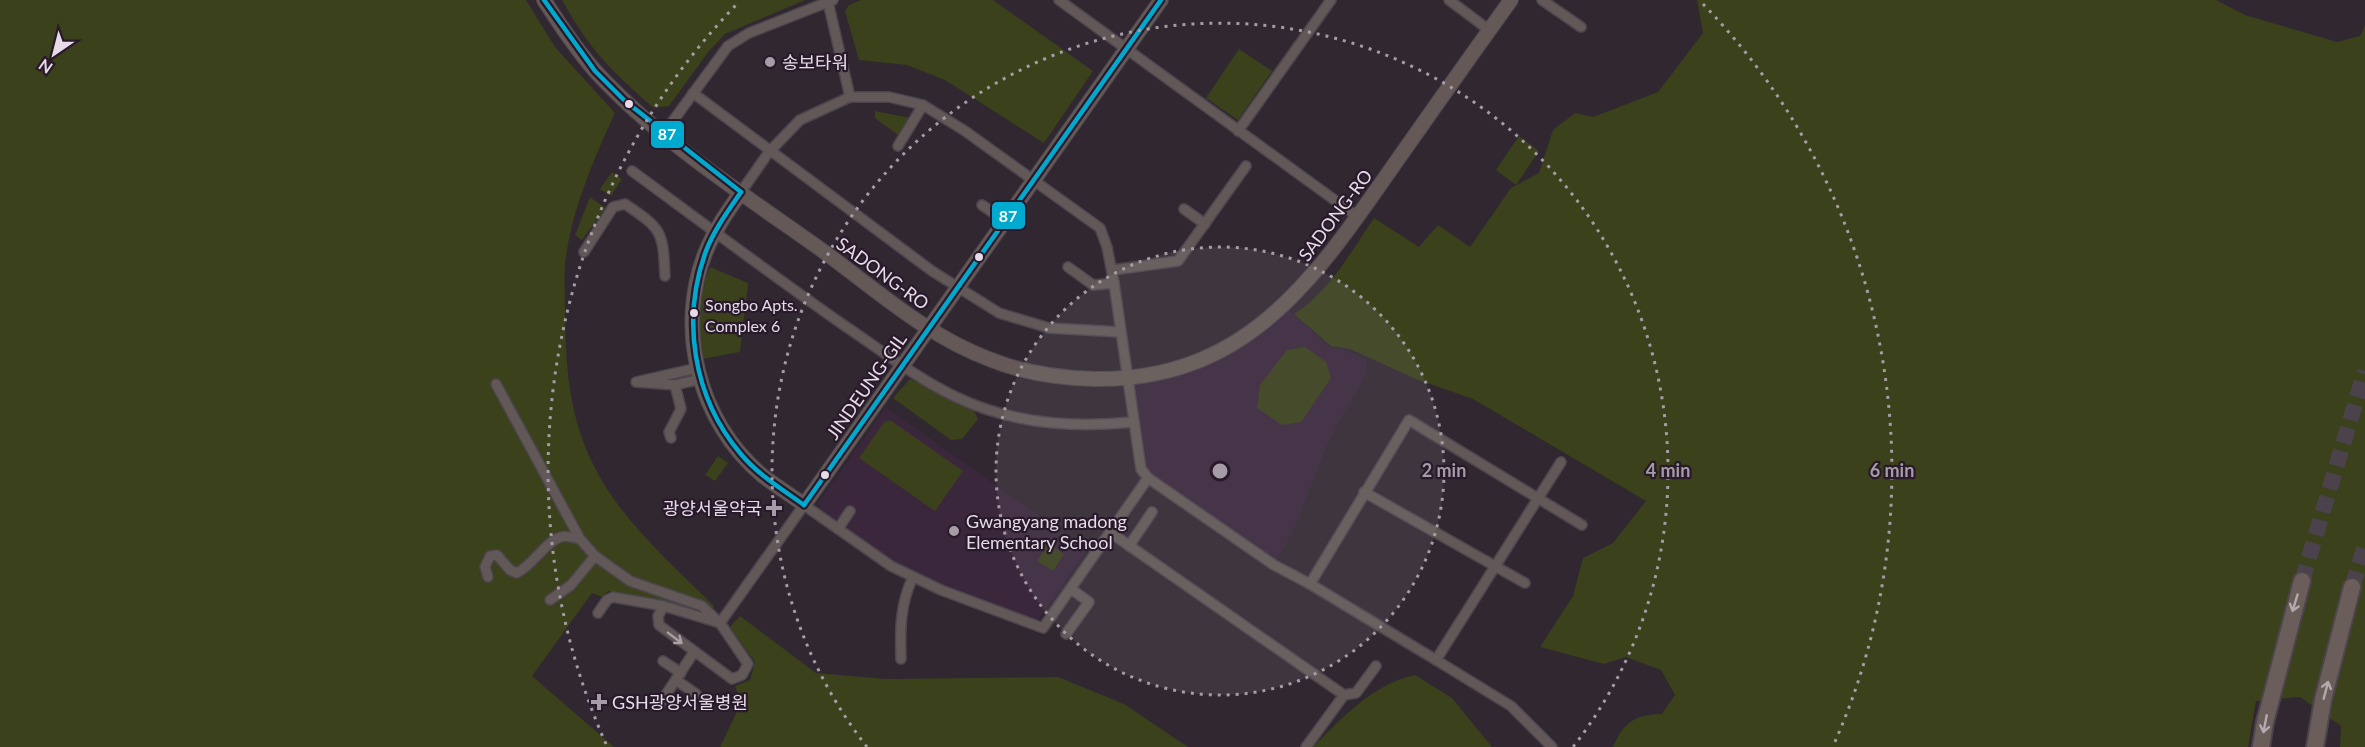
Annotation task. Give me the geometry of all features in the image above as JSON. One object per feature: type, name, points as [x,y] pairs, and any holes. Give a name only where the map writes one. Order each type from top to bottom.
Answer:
[{"type":"highway","points":[[2261,747],[2289,626],[2302,581]]},
{"type":"highway","points":[[2315,747],[2323,700],[2352,587]]},
{"type":"street","name":"SADONG-RO","points":[[544,0],[595,71],[639,113],[741,192],[929,328],[989,360],[1032,373],[1078,378],[1126,379],[1188,366],[1256,330],[1308,281],[1358,217],[1511,0]]},
{"type":"street","points":[[1059,0],[1358,217]]},
{"type":"street","name":"JINDEUNG-GIL","points":[[720,623],[1161,0]]},
{"type":"street","points":[[1238,131],[1331,0]]},
{"type":"street","points":[[1449,0],[1489,30]]},
{"type":"street","points":[[1542,0],[1581,27]]},
{"type":"street","points":[[664,133],[728,46],[749,33],[831,1],[850,98]]},
{"type":"street","points":[[693,93],[769,152],[957,288],[999,313],[1049,328],[1120,332]]},
{"type":"street","points":[[1148,478],[1043,628],[941,591],[891,566],[762,475],[742,453],[711,409],[699,374],[692,322],[694,296],[705,253],[714,232],[769,152],[800,120],[850,98],[889,97],[923,105],[964,131],[1100,228],[1112,270],[1126,379],[1141,469],[1148,478],[1274,565],[1310,584],[1511,706],[1552,747]]},
{"type":"street","points":[[898,146],[923,105]]},
{"type":"street","points":[[1112,270],[1178,261],[1246,166]]},
{"type":"street","points":[[632,171],[903,366],[956,397],[1030,421],[1108,425],[1133,422]]},
{"type":"street","points":[[584,252],[613,207],[625,204],[654,224],[663,240],[665,276]]},
{"type":"street","points":[[982,205],[1005,221]]},
{"type":"street","points":[[1184,209],[1205,224]]},
{"type":"street","points":[[1068,267],[1093,285],[1114,283]]},
{"type":"street","points":[[699,374],[675,385],[636,382],[699,374]]},
{"type":"street","points":[[496,384],[580,539],[595,556],[630,581],[702,606],[720,623],[748,664],[742,675],[732,679],[658,626],[658,616],[664,606]]},
{"type":"street","points":[[671,438],[669,432],[681,409],[675,385]]},
{"type":"street","points":[[1310,584],[1410,420],[1582,525]]},
{"type":"street","points":[[1436,660],[1562,462]]},
{"type":"street","points":[[1364,492],[1525,583]]},
{"type":"street","points":[[838,529],[850,511]]},
{"type":"street","points":[[1129,546],[1152,512]]},
{"type":"street","points":[[1111,533],[1344,695],[1356,693],[1376,666]]},
{"type":"street","points":[[488,577],[485,567],[490,556],[497,555],[510,570],[517,573],[528,567],[552,542],[562,536],[580,539]]},
{"type":"street","points":[[550,600],[571,585],[595,556]]},
{"type":"street","points":[[901,659],[900,621],[905,595],[913,577]]},
{"type":"street","points":[[1066,634],[1089,602],[1071,589]]},
{"type":"street","points":[[598,613],[613,597],[664,606],[720,623]]},
{"type":"street","points":[[659,705],[694,652]]},
{"type":"street","points":[[663,661],[696,694]]},
{"type":"street","points":[[1306,747],[1344,695]]},
{"type":"shaded area","points":[[1288,309],[1330,348],[1344,350],[1367,359],[1367,372],[1327,445],[1295,528],[1277,559],[1149,473],[1132,384],[1195,371]]},
{"type":"shaded area","name":"Gwangyang madong Elementary School","points":[[886,407],[1087,550],[1038,620],[1033,621],[978,600],[892,562],[821,511],[819,502]]},
{"type":"green space","points":[[0,0],[526,0],[555,47],[615,113],[580,197],[566,258],[564,282],[567,359],[576,420],[591,460],[614,499],[654,547],[714,606],[712,610],[608,591],[602,597],[592,593],[532,676],[614,747],[0,747]]},
{"type":"green space","points":[[562,0],[805,0],[725,34],[709,51],[669,106],[654,108],[602,59]]},
{"type":"green space","points":[[861,0],[993,0],[1093,71],[1044,143],[945,80],[907,65],[859,60],[845,11],[849,5]]},
{"type":"green space","points":[[1697,0],[2216,0],[2245,15],[2337,42],[2360,36],[2365,25],[2365,747],[2340,747],[2341,726],[2300,697],[2256,701],[2248,747],[1613,747],[1626,726],[1637,718],[1662,714],[1675,695],[1661,670],[1626,657],[1604,664],[1540,647],[1573,596],[1583,558],[1613,543],[1646,501],[1473,399],[1416,379],[1350,349],[1331,346],[1294,314],[1307,305],[1329,283],[1374,218],[1419,247],[1438,225],[1470,247],[1511,188],[1539,173],[1553,130],[1575,113],[1593,117],[1658,92],[1703,33]]},
{"type":"green space","points":[[1239,49],[1272,71],[1238,120],[1206,98]]},
{"type":"green space","points":[[875,111],[910,118],[898,135],[875,118]]},
{"type":"green space","points":[[1519,136],[1539,151],[1516,185],[1496,170]]},
{"type":"green space","points":[[612,172],[622,179],[611,196],[600,189]]},
{"type":"green space","points":[[590,197],[605,208],[582,240],[575,235]]},
{"type":"green space","points":[[710,267],[748,283],[740,352],[702,359],[700,312],[703,290]]},
{"type":"green space","points":[[1305,347],[1326,362],[1331,378],[1301,422],[1282,425],[1257,408],[1260,385],[1287,350]]},
{"type":"green space","points":[[910,379],[974,411],[978,419],[962,439],[951,440],[893,398]]},
{"type":"green space","points":[[890,420],[963,471],[935,511],[859,458],[884,422]]},
{"type":"green space","points":[[718,456],[728,463],[715,481],[705,475]]},
{"type":"green space","points":[[1048,544],[1064,554],[1053,571],[1037,561]]},
{"type":"green space","points":[[740,616],[816,673],[886,679],[1058,677],[1124,704],[1188,747],[720,747],[741,703],[735,686],[750,680],[755,662],[730,627]]},
{"type":"green space","points":[[1415,675],[1452,698],[1492,747],[1313,747],[1347,713],[1372,694],[1400,679]]},
{"type":"tunnel","points":[[2302,581],[2365,371]]},
{"type":"tunnel","points":[[2352,587],[2365,546]]},
{"type":"transit line","name":"87","points":[[544,0],[595,71],[625,101],[741,192]]},
{"type":"transit line","name":"87","points":[[804,505],[1161,0]]},
{"type":"transit line","name":"87","points":[[741,192],[713,236],[698,277],[693,330],[696,356],[711,407],[724,431],[754,468],[804,505]]},
{"type":"place","name":"송보타워","points":[[770,62]]},
{"type":"place","name":"Songbo Apts. Complex 6","points":[[694,313]]},
{"type":"place","name":"광양서울약국","points":[[774,508]]},
{"type":"place","name":"Gwangyang madong Elementary School","points":[[954,531]]},
{"type":"place","name":"GSH광양서울병원","points":[[599,702]]}]
